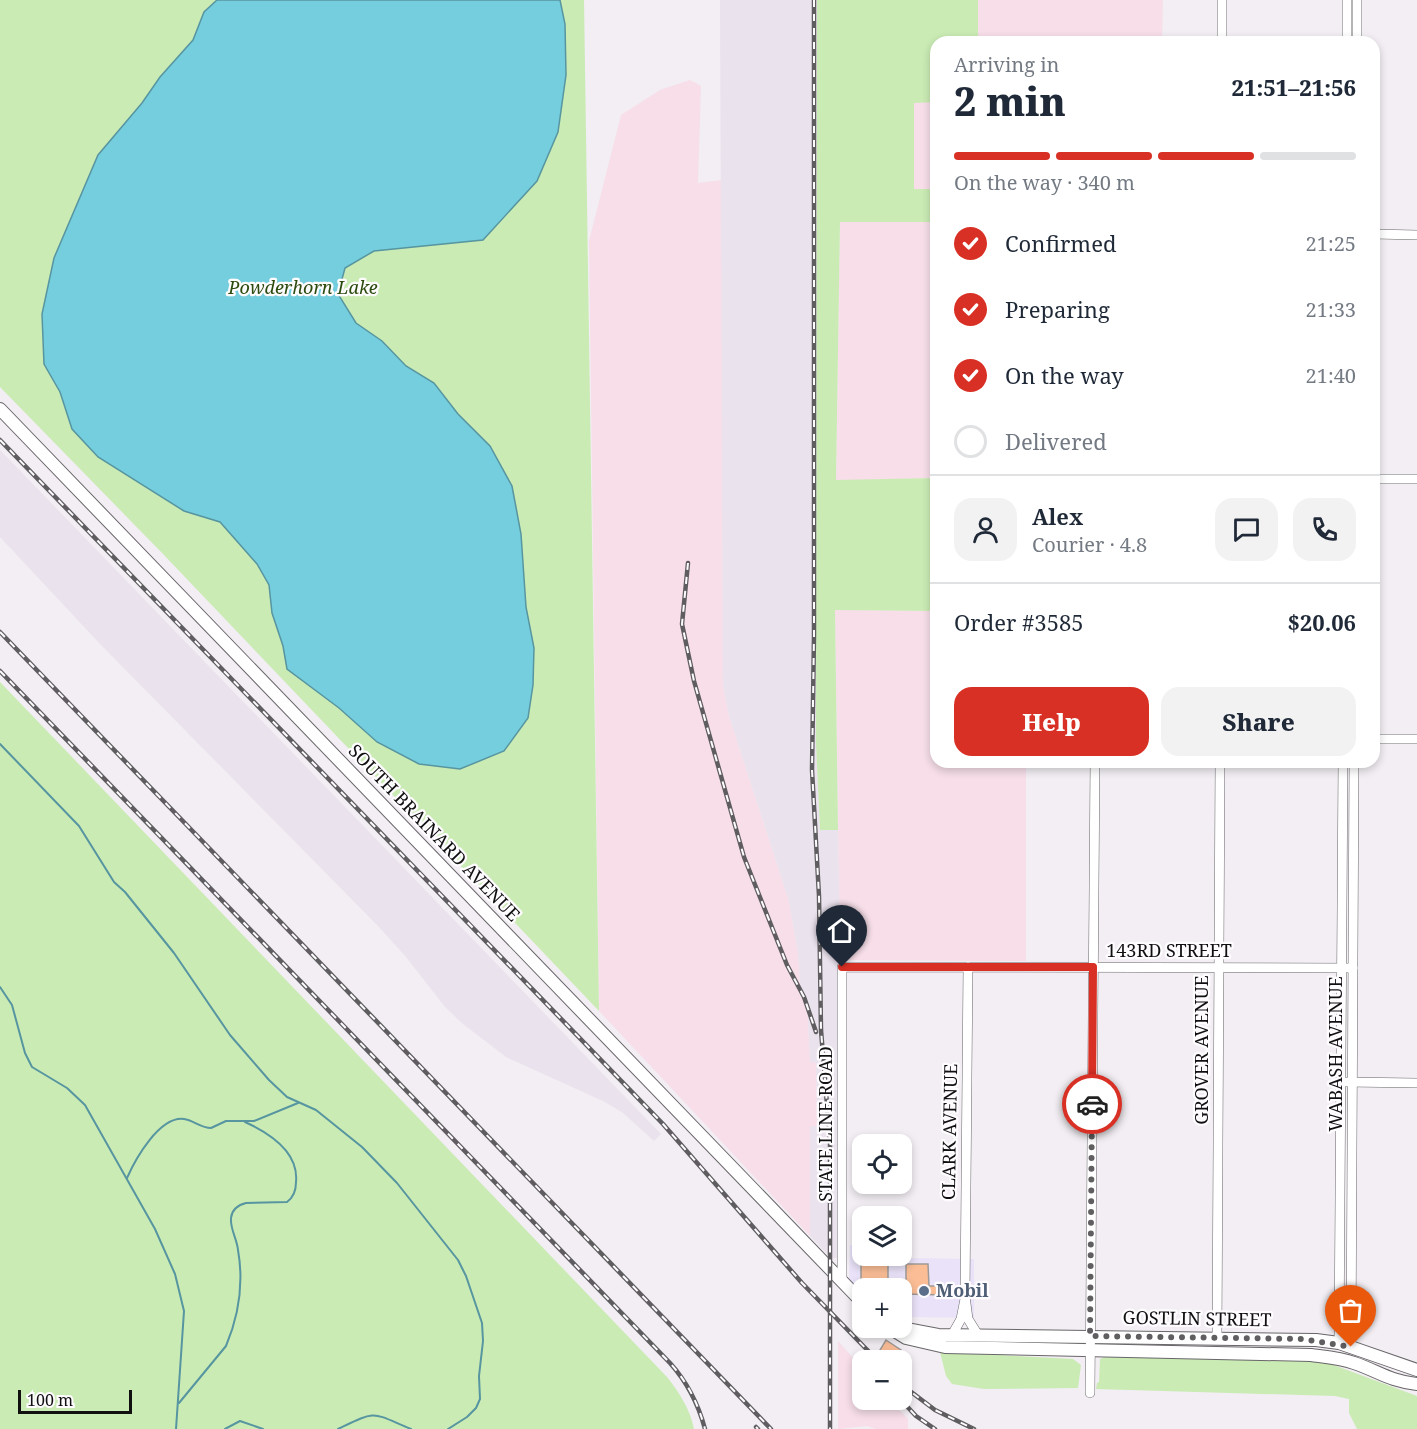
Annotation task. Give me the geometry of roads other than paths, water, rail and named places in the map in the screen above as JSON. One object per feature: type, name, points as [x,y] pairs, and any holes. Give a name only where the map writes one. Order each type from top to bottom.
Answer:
[{"type":"main road","name":"SOUTH BRAINARD AVENUE","points":[[0,409],[842,1282]]},
{"type":"main road","points":[[842,1282],[852,1292]]},
{"type":"main road","name":"GOSTLIN STREET","points":[[912,1330],[952,1335],[1303,1339],[1345,1345],[1417,1370]]},
{"type":"main road","name":"GOSTLIN STREET","points":[[906,1338],[935,1346],[1311,1355],[1356,1364],[1397,1382],[1417,1384]]},
{"type":"main road","points":[[1397,1382],[1417,1389]]},
{"type":"street","points":[[1222,0],[1222,36]]},
{"type":"street","points":[[1347,0],[1347,36]]},
{"type":"street","points":[[1356,36],[1357,0]]},
{"type":"street","points":[[1380,234],[1417,235]]},
{"type":"street","points":[[1380,478],[1417,479]]},
{"type":"street","points":[[1380,739],[1417,739]]},
{"type":"street","points":[[1090,1393],[1095,768]]},
{"type":"street","name":"GROVER AVENUE","points":[[1217,1338],[1220,768]]},
{"type":"street","name":"WABASH AVENUE","points":[[1343,768],[1341,1082],[1345,1345]]},
{"type":"street","name":"WABASH AVENUE","points":[[1345,1345],[1352,1082],[1354,768]]},
{"type":"street","name":"STATE LINE ROAD","points":[[842,967],[842,1282]]},
{"type":"street","name":"143RD STREET","points":[[842,967],[1353,968]]},
{"type":"street","name":"CLARK AVENUE","points":[[968,967],[965,1296],[968,1319],[978,1335]]},
{"type":"street","points":[[1341,1082],[1417,1083]]},
{"type":"street","name":"CLARK AVENUE","points":[[952,1335],[961,1319],[965,1296]]},
{"type":"water","name":"Powderhorn Lake","points":[[217,0],[560,0],[565,24],[566,75],[558,132],[537,181],[483,240],[374,251],[345,268],[338,294],[356,323],[382,341],[406,366],[434,383],[458,414],[490,446],[512,486],[521,534],[526,607],[534,648],[533,685],[528,718],[504,751],[460,769],[419,764],[377,742],[339,708],[287,669],[283,646],[272,613],[269,585],[257,564],[220,522],[184,511],[98,457],[72,429],[60,392],[44,364],[42,314],[54,258],[98,155],[142,103],[160,77],[193,40],[204,12]]},
{"type":"waterway","points":[[0,744],[79,826],[114,882],[125,892],[174,953],[230,1035],[269,1080],[287,1097],[316,1110],[362,1147],[397,1183],[458,1260],[482,1323],[480,1399],[476,1408],[467,1417],[448,1429]]},
{"type":"waterway","points":[[0,987],[12,1005],[25,1053],[32,1067],[67,1088],[85,1105],[155,1229],[175,1274],[184,1311],[176,1429]]},
{"type":"waterway","points":[[127,1178],[149,1141],[166,1124],[175,1120],[184,1119],[211,1128],[226,1121],[254,1121],[298,1103]]},
{"type":"waterway","points":[[179,1403],[226,1346],[234,1323],[240,1287],[240,1263],[231,1222],[234,1210],[246,1203],[287,1202],[295,1191],[296,1171],[288,1153],[264,1132],[245,1122]]},
{"type":"waterway","points":[[338,1429],[368,1416],[388,1419],[411,1429]]},
{"type":"waterway","points":[[225,1429],[240,1421],[263,1429]]},
{"type":"railway","points":[[814,0],[812,770],[819,896],[821,1030],[830,1142],[830,1429]]},
{"type":"railway","points":[[0,440],[663,1124],[802,1283],[867,1350]]},
{"type":"railway","points":[[688,563],[682,624],[694,681],[744,857],[787,965],[804,997],[816,1032]]},
{"type":"railway","points":[[0,632],[771,1429]]},
{"type":"railway","points":[[0,671],[670,1363],[692,1394],[705,1429]]},
{"type":"railway","points":[[912,1393],[935,1410],[974,1429]]},
{"type":"railway","points":[[910,1410],[935,1429]]},
{"type":"place","name":"Mobil","points":[[924,1291]]}]
